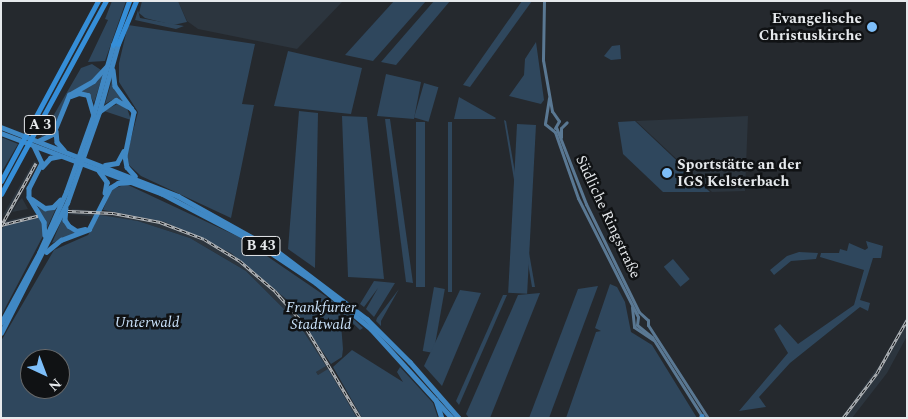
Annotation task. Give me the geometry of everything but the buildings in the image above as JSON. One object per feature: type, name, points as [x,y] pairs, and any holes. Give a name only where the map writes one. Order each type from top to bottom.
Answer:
[{"type":"highway","name":"A 3","points":[[1,181],[98,1]]},
{"type":"highway","name":"A 3","points":[[1,194],[106,1]]},
{"type":"highway","name":"B 43","points":[[1,333],[67,203],[99,112],[129,1]]},
{"type":"highway","name":"B 43","points":[[116,45],[136,1]]},
{"type":"highway","name":"B 43","points":[[1,323],[41,254],[94,116],[111,63]]},
{"type":"highway","name":"B 43","points":[[111,63],[115,86],[134,112],[125,159],[129,169],[139,179]]},
{"type":"highway","points":[[38,144],[53,134],[69,95],[95,79],[111,63]]},
{"type":"highway","points":[[64,154],[56,134],[69,98],[79,93],[88,95],[94,116]]},
{"type":"highway","points":[[99,112],[110,102],[120,101],[128,105],[132,115],[121,159],[112,165],[102,165]]},
{"type":"highway","name":"B 43","points":[[1,127],[18,136],[64,154],[91,164],[102,165],[139,179],[230,222],[324,283],[388,339],[458,418]]},
{"type":"highway","name":"B 43","points":[[1,133],[18,136]]},
{"type":"highway","name":"B 43","points":[[38,144],[42,163],[28,194],[30,203],[45,224],[41,254]]},
{"type":"highway","name":"B 43","points":[[64,154],[47,160],[31,195],[36,205],[48,208],[57,204],[66,192]]},
{"type":"highway","name":"B 43","points":[[91,164],[98,170],[134,182],[202,212],[301,272],[371,329],[435,396]]},
{"type":"highway","points":[[41,254],[60,240],[86,231],[95,220],[107,185],[98,170]]},
{"type":"highway","points":[[102,203],[112,186],[134,182]]},
{"type":"highway","name":"B 43","points":[[67,203],[65,220],[73,229],[86,229],[95,220]]},
{"type":"highway","points":[[435,396],[442,418]]},
{"type":"highway","points":[[435,396],[452,418]]},
{"type":"main road","name":"Südliche Ringstraße","points":[[544,1],[543,60],[549,98],[554,114],[559,121],[556,127],[562,143],[595,222],[640,316],[637,325],[644,328],[655,342],[702,417]]},
{"type":"main road","name":"Südliche Ringstraße","points":[[549,98],[545,124],[552,129],[583,210],[632,305],[640,316],[648,320],[648,324],[708,418]]},
{"type":"main road","points":[[547,115],[554,114]]},
{"type":"main road","points":[[562,143],[560,132],[566,122]]},
{"type":"main road","points":[[552,129],[556,127]]},
{"type":"main road","points":[[632,305],[634,327],[655,342]]},
{"type":"main road","points":[[644,328],[648,324]]},
{"type":"shaded area","points":[[178,1],[343,1],[297,49],[198,29],[187,21]]},
{"type":"shaded area","points":[[748,116],[745,191],[712,192],[636,121]]},
{"type":"shaded area","points":[[34,161],[38,163],[11,213],[3,215]]},
{"type":"shaded area","points":[[22,198],[28,209],[12,212],[18,202]]},
{"type":"shaded area","points":[[72,209],[119,212],[165,222],[213,242],[249,265],[277,290],[302,320],[362,418],[357,418],[328,370],[318,375],[316,372],[325,366],[298,323],[246,271],[190,238],[138,221],[68,214]]},
{"type":"shaded area","points":[[36,214],[39,217],[1,226],[1,222]]},
{"type":"shaded area","points":[[907,316],[907,336],[887,373],[852,418],[841,418],[881,363]]},
{"type":"green space","points":[[112,1],[126,1],[105,61],[88,62],[108,20],[105,19]]},
{"type":"green space","points":[[142,1],[178,1],[187,22],[173,25],[145,18],[139,13]]},
{"type":"green space","points":[[394,1],[426,1],[373,61],[345,55]]},
{"type":"green space","points":[[434,1],[450,1],[396,65],[381,62]]},
{"type":"green space","points":[[522,1],[532,1],[470,87],[463,85]]},
{"type":"green space","points":[[138,10],[140,18],[184,26],[176,29],[135,20]]},
{"type":"green space","points":[[128,25],[255,44],[242,104],[254,105],[231,218],[141,176],[129,165],[127,154],[138,112],[119,82],[119,63]]},
{"type":"green space","points":[[536,42],[544,100],[541,104],[509,96],[524,75],[525,59]]},
{"type":"green space","points":[[620,45],[621,59],[611,60],[604,56],[612,46]]},
{"type":"green space","points":[[288,51],[362,68],[351,114],[274,106]]},
{"type":"green space","points":[[92,64],[101,70],[94,78],[67,96],[51,134],[41,137],[81,68]]},
{"type":"green space","points":[[103,74],[94,103],[90,95],[77,91],[93,83]]},
{"type":"green space","points":[[386,74],[421,82],[414,119],[377,116]]},
{"type":"green space","points":[[112,80],[124,100],[112,100],[105,104]]},
{"type":"green space","points":[[424,83],[438,87],[428,122],[414,118]]},
{"type":"green space","points":[[459,97],[496,118],[454,119]]},
{"type":"green space","points":[[117,104],[127,108],[131,120],[104,111]]},
{"type":"green space","points":[[299,111],[318,113],[315,268],[288,249]]},
{"type":"green space","points":[[342,116],[367,117],[384,279],[348,277]]},
{"type":"green space","points":[[385,119],[390,119],[413,283],[406,282]]},
{"type":"green space","points":[[504,120],[506,121],[535,287],[532,287]]},
{"type":"green space","name":"Sportstätte an der IGS Kelsterbach","points":[[635,121],[710,192],[663,192],[623,154],[618,122]]},
{"type":"green space","points":[[416,122],[425,122],[425,287],[416,287]]},
{"type":"green space","points":[[448,122],[452,122],[452,292],[448,292]]},
{"type":"green space","points":[[517,124],[536,125],[527,294],[508,293]]},
{"type":"green space","points":[[1,137],[18,144],[1,173]]},
{"type":"green space","name":"Frankfurter Stadtwald","points":[[126,184],[239,237],[337,304],[363,328],[360,330],[340,311],[342,357],[331,364],[286,299],[231,253],[165,222],[103,210],[111,190]]},
{"type":"green space","points":[[57,206],[47,228],[37,207],[45,210]]},
{"type":"green space","name":"Unterwald","points":[[100,215],[138,221],[190,238],[246,271],[298,323],[326,366],[316,372],[318,375],[328,369],[357,418],[1,418],[1,341],[54,250],[88,235]]},
{"type":"green space","points":[[39,217],[44,225],[43,236],[1,316],[1,230],[4,226]]},
{"type":"green space","points":[[63,217],[78,233],[52,243]]},
{"type":"green space","points":[[866,241],[883,246],[881,258],[873,258],[860,300],[870,303],[868,311],[860,307],[790,363],[759,397],[766,407],[739,411],[788,353],[774,329],[780,324],[798,344],[854,305],[864,270],[820,257],[821,253],[839,253],[840,249],[847,251],[849,243],[865,250],[868,248]]},
{"type":"green space","points":[[799,252],[818,253],[816,259],[791,261],[774,275],[770,270],[787,256]]},
{"type":"green space","points":[[673,259],[690,279],[681,287],[664,267]]},
{"type":"green space","points":[[374,281],[395,283],[374,317],[366,309],[378,288],[364,307],[360,304]]},
{"type":"green space","points":[[610,284],[617,287],[625,302],[631,332],[652,345],[697,418],[566,418],[596,332],[601,331],[595,328]]},
{"type":"green space","points":[[598,286],[549,418],[529,418],[578,289]]},
{"type":"green space","points":[[434,287],[445,289],[434,353],[423,351]]},
{"type":"green space","points":[[399,289],[381,321],[381,326],[376,321],[377,318]]},
{"type":"green space","points":[[460,290],[481,293],[442,386],[424,366]]},
{"type":"green space","points":[[540,293],[490,418],[469,418],[466,414],[518,295]]},
{"type":"green space","points":[[503,295],[507,295],[459,405],[456,401]]},
{"type":"green space","name":"Frankfurter Stadtwald","points":[[352,350],[403,382],[397,372],[400,367],[433,403],[438,418],[362,418],[333,367]]},
{"type":"railway","points":[[1,226],[36,163]]},
{"type":"railway","points":[[68,211],[113,213],[160,222],[204,239],[240,261],[275,291],[303,323],[360,418]]},
{"type":"railway","points":[[1,225],[38,216]]},
{"type":"railway","points":[[843,418],[877,373],[907,320]]},
{"type":"place","name":"Evangelische Christuskirche","points":[[872,27]]},
{"type":"place","name":"Sportstätte an der IGS Kelsterbach","points":[[667,173]]}]
